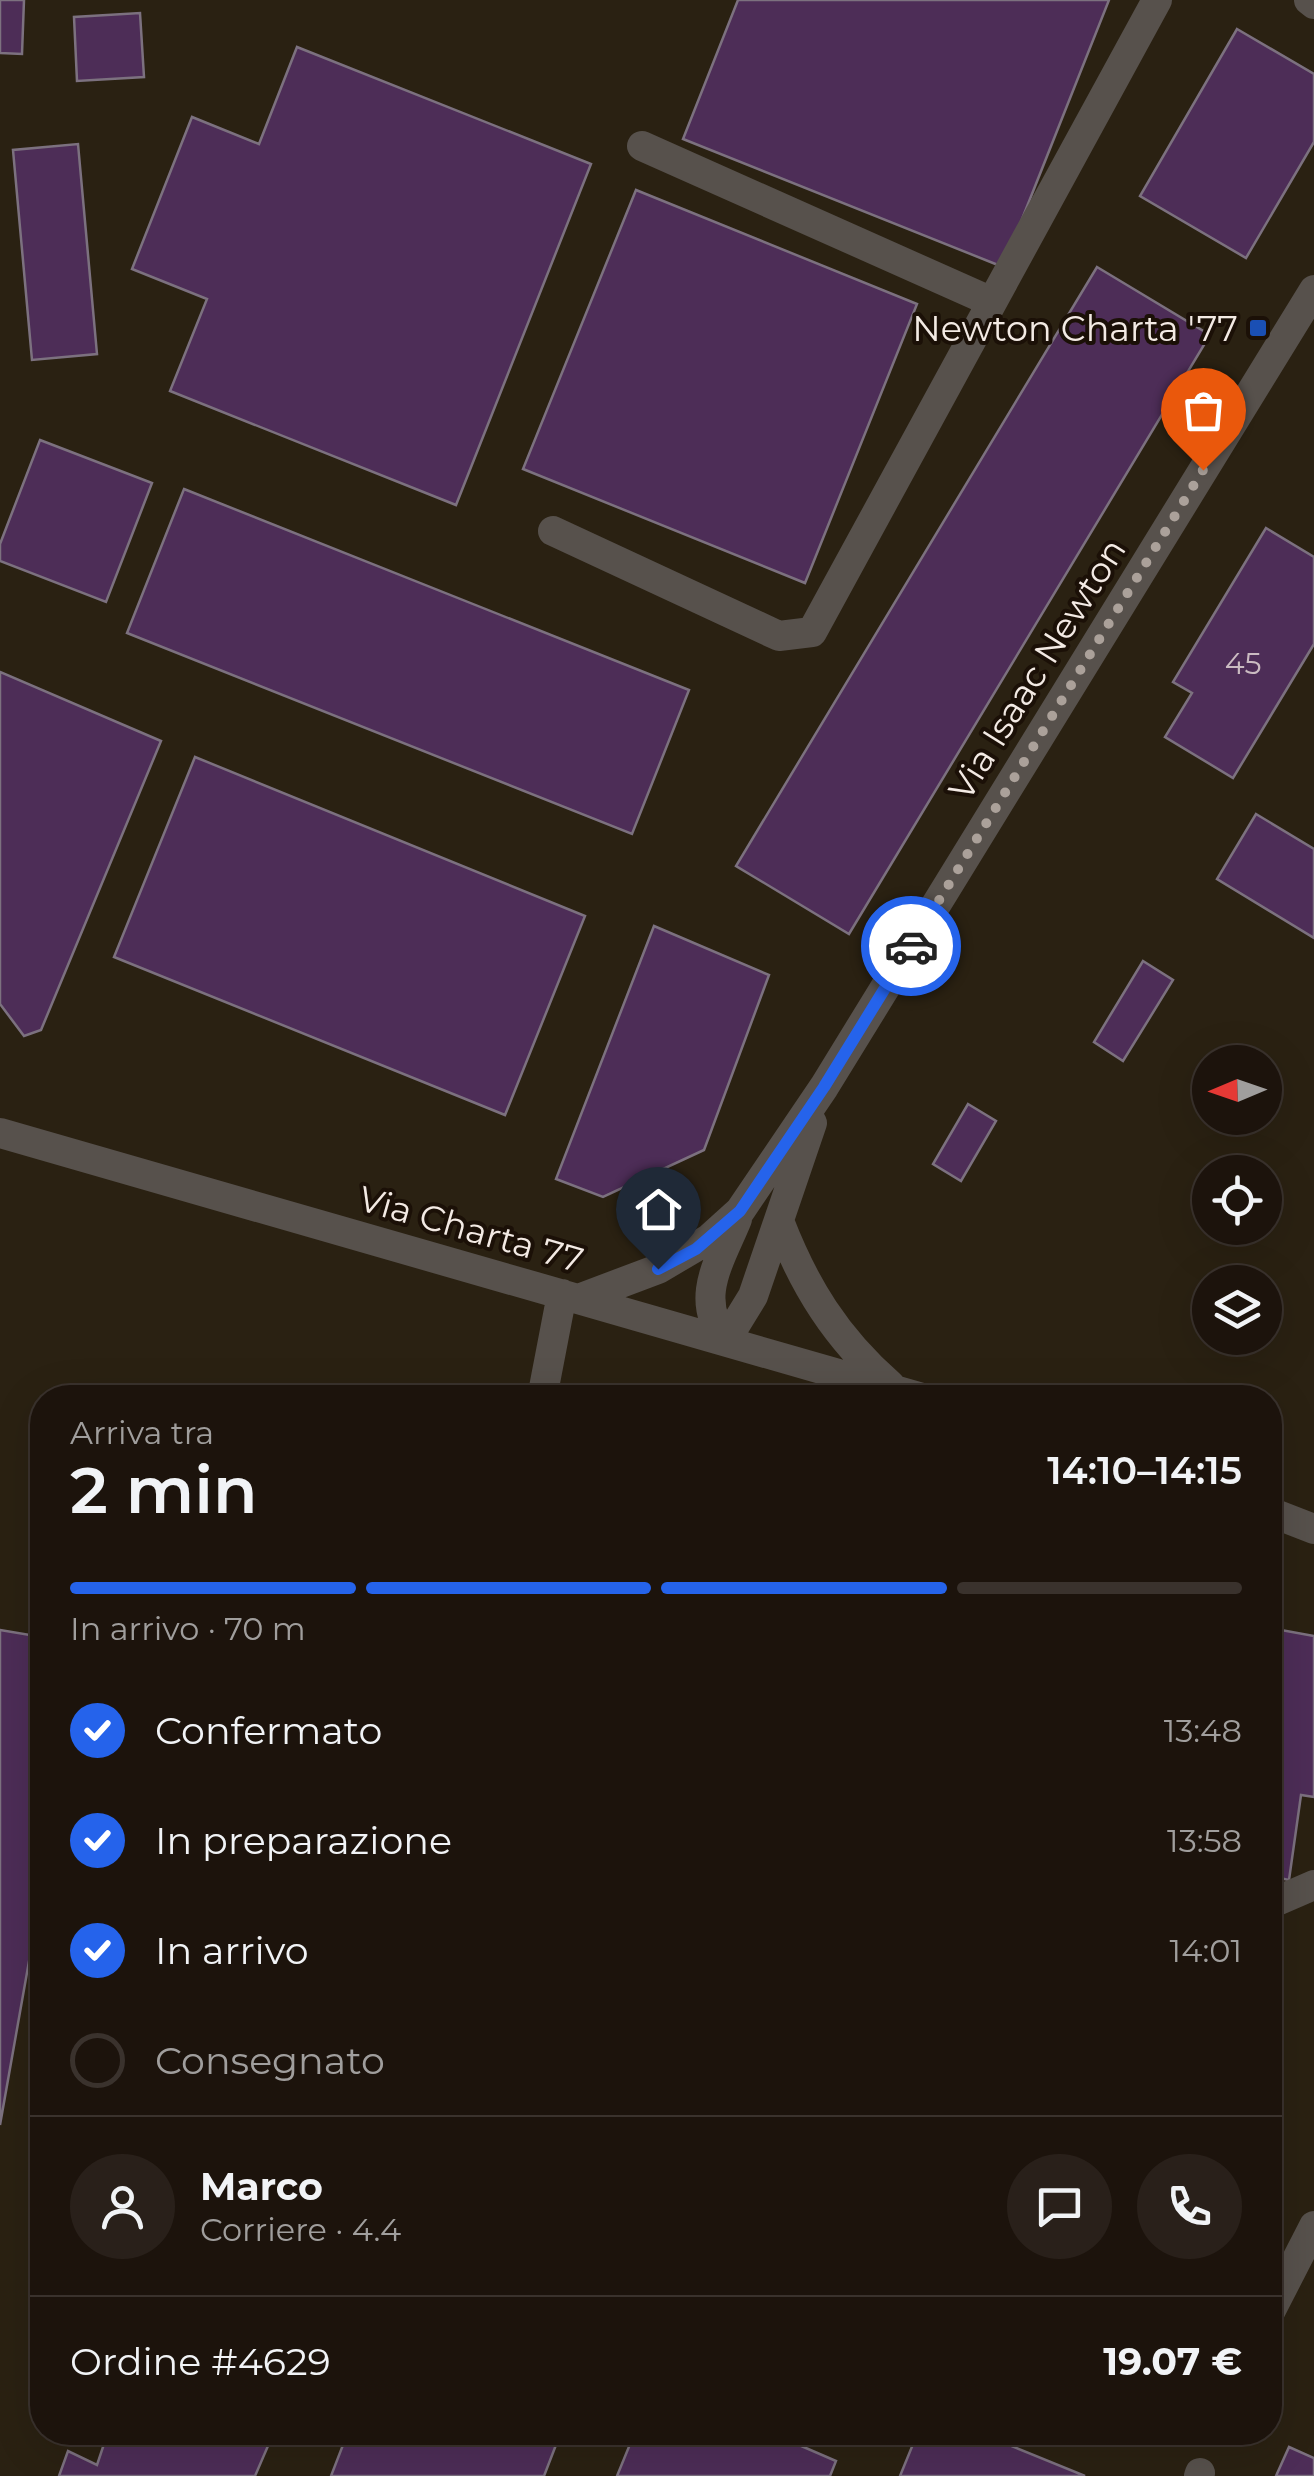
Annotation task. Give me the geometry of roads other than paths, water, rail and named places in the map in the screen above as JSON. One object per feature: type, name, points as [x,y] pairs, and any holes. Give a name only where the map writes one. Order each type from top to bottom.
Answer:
[{"type":"street","points":[[553,531],[779,636],[812,632],[1157,0]]},
{"type":"street","points":[[642,146],[992,302]]},
{"type":"street","name":"Via Isaac Newton","points":[[824,1087],[744,1316],[726,1340],[710,1314],[709,1286],[740,1211],[824,1087],[1314,290]]},
{"type":"street","name":"Via Charta 77","points":[[0,1133],[872,1385]]},
{"type":"street","name":"Via Isaac Newton","points":[[571,1296],[680,1258],[740,1211]]},
{"type":"street","points":[[779,1221],[799,1272],[820,1309],[855,1352],[893,1385]]},
{"type":"street","points":[[546,1385],[571,1296]]},
{"type":"street","points":[[1282,1517],[1314,1530]]},
{"type":"street","points":[[1282,1899],[1314,1886]]},
{"type":"street","points":[[1282,2289],[1314,2226]]},
{"type":"place","name":"Newton Charta '77","points":[[1258,328]]}]
